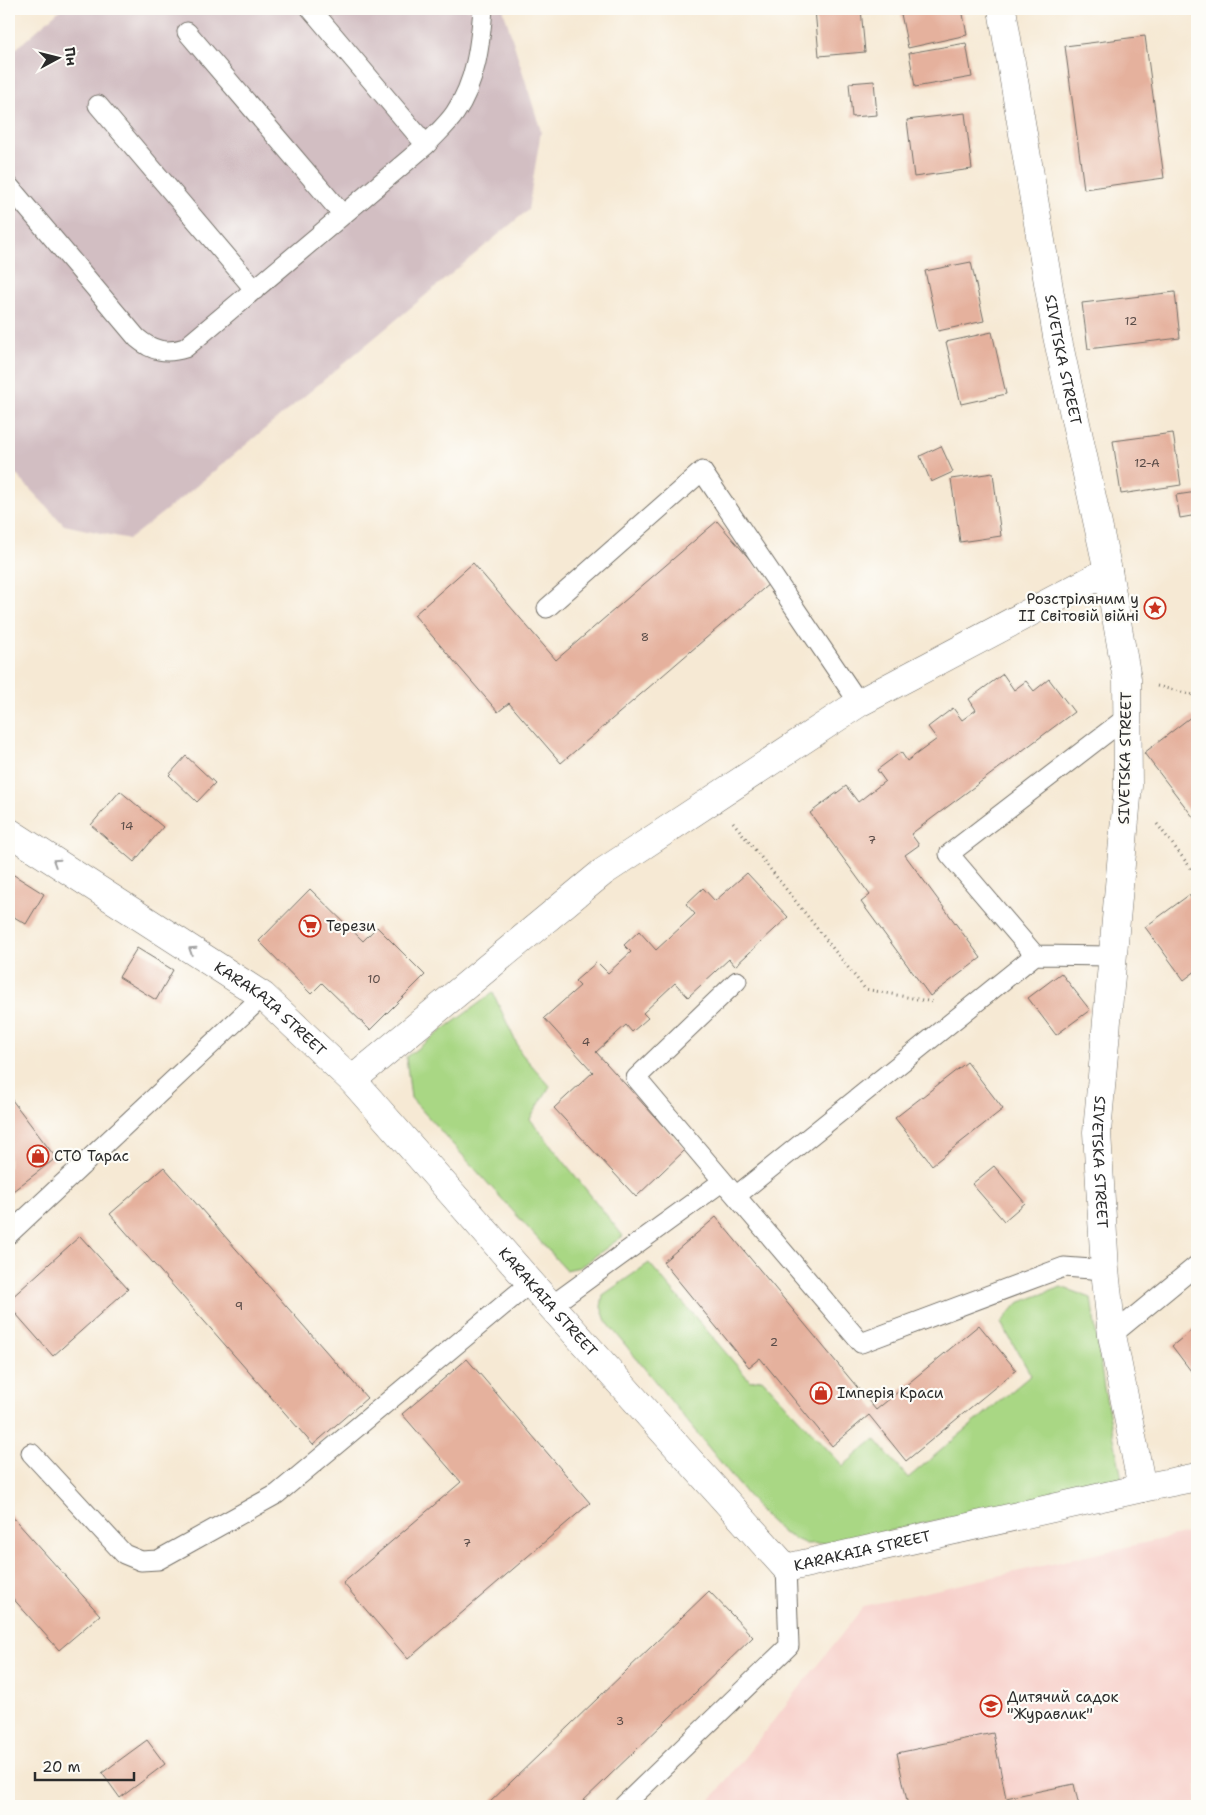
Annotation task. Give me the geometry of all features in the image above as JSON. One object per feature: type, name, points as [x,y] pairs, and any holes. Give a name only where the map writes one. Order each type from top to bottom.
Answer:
[{"type":"street","name":"SIVETSKA STREET","points":[[1002,9],[1057,336],[1108,571],[1127,679],[1128,786],[1097,1132],[1105,1270],[1112,1335],[1142,1488]]},
{"type":"street","points":[[352,1080],[604,872],[859,703],[1108,571]]},
{"type":"street","name":"KARAKAIA STREET","points":[[9,832],[262,996],[352,1080],[530,1283],[786,1568],[1142,1488]]},
{"type":"street","points":[[1142,1488],[1197,1477]]},
{"type":"lane","points":[[310,9],[426,145]]},
{"type":"lane","points":[[9,186],[137,338],[154,350],[175,352],[185,348],[426,145],[455,114],[472,79],[480,41],[483,9]]},
{"type":"lane","points":[[188,32],[343,215]]},
{"type":"lane","points":[[98,105],[255,290]]},
{"type":"lane","points":[[547,608],[702,471],[859,703]]},
{"type":"lane","points":[[1036,955],[949,854],[1127,717]]},
{"type":"lane","points":[[736,1196],[1036,955],[1112,956]]},
{"type":"lane","points":[[737,980],[636,1078],[862,1344],[1064,1267],[1105,1270]]},
{"type":"lane","points":[[9,1234],[262,996]]},
{"type":"lane","points":[[551,1306],[723,1181]]},
{"type":"lane","points":[[1112,1335],[1197,1265]]},
{"type":"lane","points":[[31,1454],[124,1554],[141,1561],[158,1560],[277,1494],[530,1283]]},
{"type":"lane","points":[[623,1806],[789,1646],[786,1568]]},
{"type":"path","points":[[1127,679],[1197,696]]},
{"type":"path","points":[[714,798],[865,989],[968,1009]]},
{"type":"path","points":[[1157,823],[1197,876]]},
{"type":"shaded area","points":[[61,9],[503,9],[541,131],[528,210],[188,493],[129,539],[64,525],[9,467],[9,55]]},
{"type":"shaded area","name":"Дитячий садок \"Журавлик\"","points":[[1197,1531],[1197,1806],[706,1806],[864,1606]]},
{"type":"green space","points":[[493,993],[521,1053],[550,1086],[530,1119],[623,1236],[580,1267],[566,1270],[411,1098],[406,1057]]},
{"type":"green space","points":[[649,1263],[750,1381],[762,1379],[843,1466],[875,1439],[908,1478],[1031,1375],[1001,1323],[1018,1303],[1061,1287],[1091,1298],[1104,1388],[1122,1479],[835,1543],[806,1544],[783,1533],[761,1512],[606,1321],[601,1307],[603,1295]]},
{"type":"building","points":[[815,9],[861,9],[865,52],[819,56]]},
{"type":"building","points":[[924,9],[962,9],[967,35],[908,48],[901,14]]},
{"type":"building","points":[[1145,36],[1164,178],[1084,189],[1065,46]]},
{"type":"building","points":[[966,43],[972,77],[915,87],[909,53]]},
{"type":"building","points":[[874,81],[877,115],[852,117],[849,83]]},
{"type":"building","points":[[965,113],[972,169],[914,177],[907,120]]},
{"type":"building","points":[[971,262],[984,321],[938,331],[925,271]]},
{"type":"building","points":[[1175,292],[1180,338],[1088,349],[1082,303]]},
{"type":"building","points":[[992,332],[1006,394],[961,404],[946,342]]},
{"type":"building","points":[[1173,433],[1181,485],[1121,494],[1113,441]]},
{"type":"building","points":[[941,446],[953,472],[931,482],[920,456]]},
{"type":"building","points":[[993,473],[1001,536],[960,542],[951,479]]},
{"type":"building","points":[[1197,492],[1197,515],[1180,518],[1176,495]]},
{"type":"building","points":[[717,521],[770,583],[561,763],[509,703],[498,712],[414,615],[473,563],[556,660]]},
{"type":"building","points":[[1003,674],[1014,690],[1026,681],[1034,691],[1049,679],[1074,712],[911,834],[919,845],[905,855],[981,958],[930,996],[861,902],[870,895],[810,813],[846,786],[858,802],[885,781],[877,770],[901,752],[907,761],[937,739],[928,727],[953,708],[962,720],[976,710],[969,699]]},
{"type":"building","points":[[1192,716],[1197,723],[1197,822],[1144,753]]},
{"type":"building","points":[[186,756],[215,783],[197,802],[169,775]]},
{"type":"building","points":[[120,791],[163,827],[134,862],[91,825]]},
{"type":"building","points":[[9,872],[44,894],[26,924],[9,914]]},
{"type":"building","points":[[747,873],[788,917],[735,966],[729,959],[688,997],[675,983],[643,1013],[648,1018],[632,1032],[626,1025],[596,1052],[685,1150],[636,1197],[554,1108],[593,1072],[544,1018],[580,986],[575,981],[597,962],[608,973],[631,952],[624,945],[639,931],[656,950],[695,914],[686,904],[703,888],[715,901]]},
{"type":"building","points":[[310,889],[363,941],[377,927],[425,975],[370,1030],[322,983],[311,994],[259,941]]},
{"type":"building","points":[[1189,895],[1197,907],[1197,970],[1184,980],[1145,927]]},
{"type":"building","points":[[137,948],[173,970],[156,1000],[119,977]]},
{"type":"building","points":[[1061,973],[1090,1010],[1056,1035],[1028,998]]},
{"type":"building","points":[[967,1062],[1003,1109],[932,1165],[895,1118]]},
{"type":"building","points":[[9,1096],[56,1158],[9,1194]]},
{"type":"building","points":[[994,1166],[1025,1203],[1004,1221],[972,1184]]},
{"type":"building","points":[[164,1167],[367,1398],[313,1445],[110,1214]]},
{"type":"building","points":[[716,1217],[876,1410],[979,1325],[1016,1370],[906,1461],[869,1415],[832,1446],[760,1358],[749,1367],[663,1262]]},
{"type":"building","points":[[80,1236],[128,1289],[53,1356],[9,1306],[9,1300]]},
{"type":"building","points":[[1197,1326],[1197,1379],[1172,1346]]},
{"type":"building","points":[[467,1359],[590,1503],[408,1659],[343,1583],[461,1482],[402,1414]]},
{"type":"building","points":[[9,1513],[100,1615],[59,1650],[9,1594]]},
{"type":"building","points":[[709,1591],[753,1637],[578,1806],[486,1806]]},
{"type":"building","points":[[993,1733],[1006,1798],[1074,1784],[1079,1806],[971,1806],[970,1803],[954,1806],[908,1806],[897,1753]]},
{"type":"building","points":[[147,1740],[165,1764],[120,1798],[102,1773]]},
{"type":"place","name":"Розстріляним у II Світовій війні","points":[[1155,608]]},
{"type":"place","name":"Терези","points":[[310,926]]},
{"type":"place","name":"СТО Тарас","points":[[38,1156]]},
{"type":"place","name":"Імперія Краси","points":[[821,1393]]},
{"type":"place","name":"Дитячий садок \"Журавлик\"","points":[[991,1706]]}]
